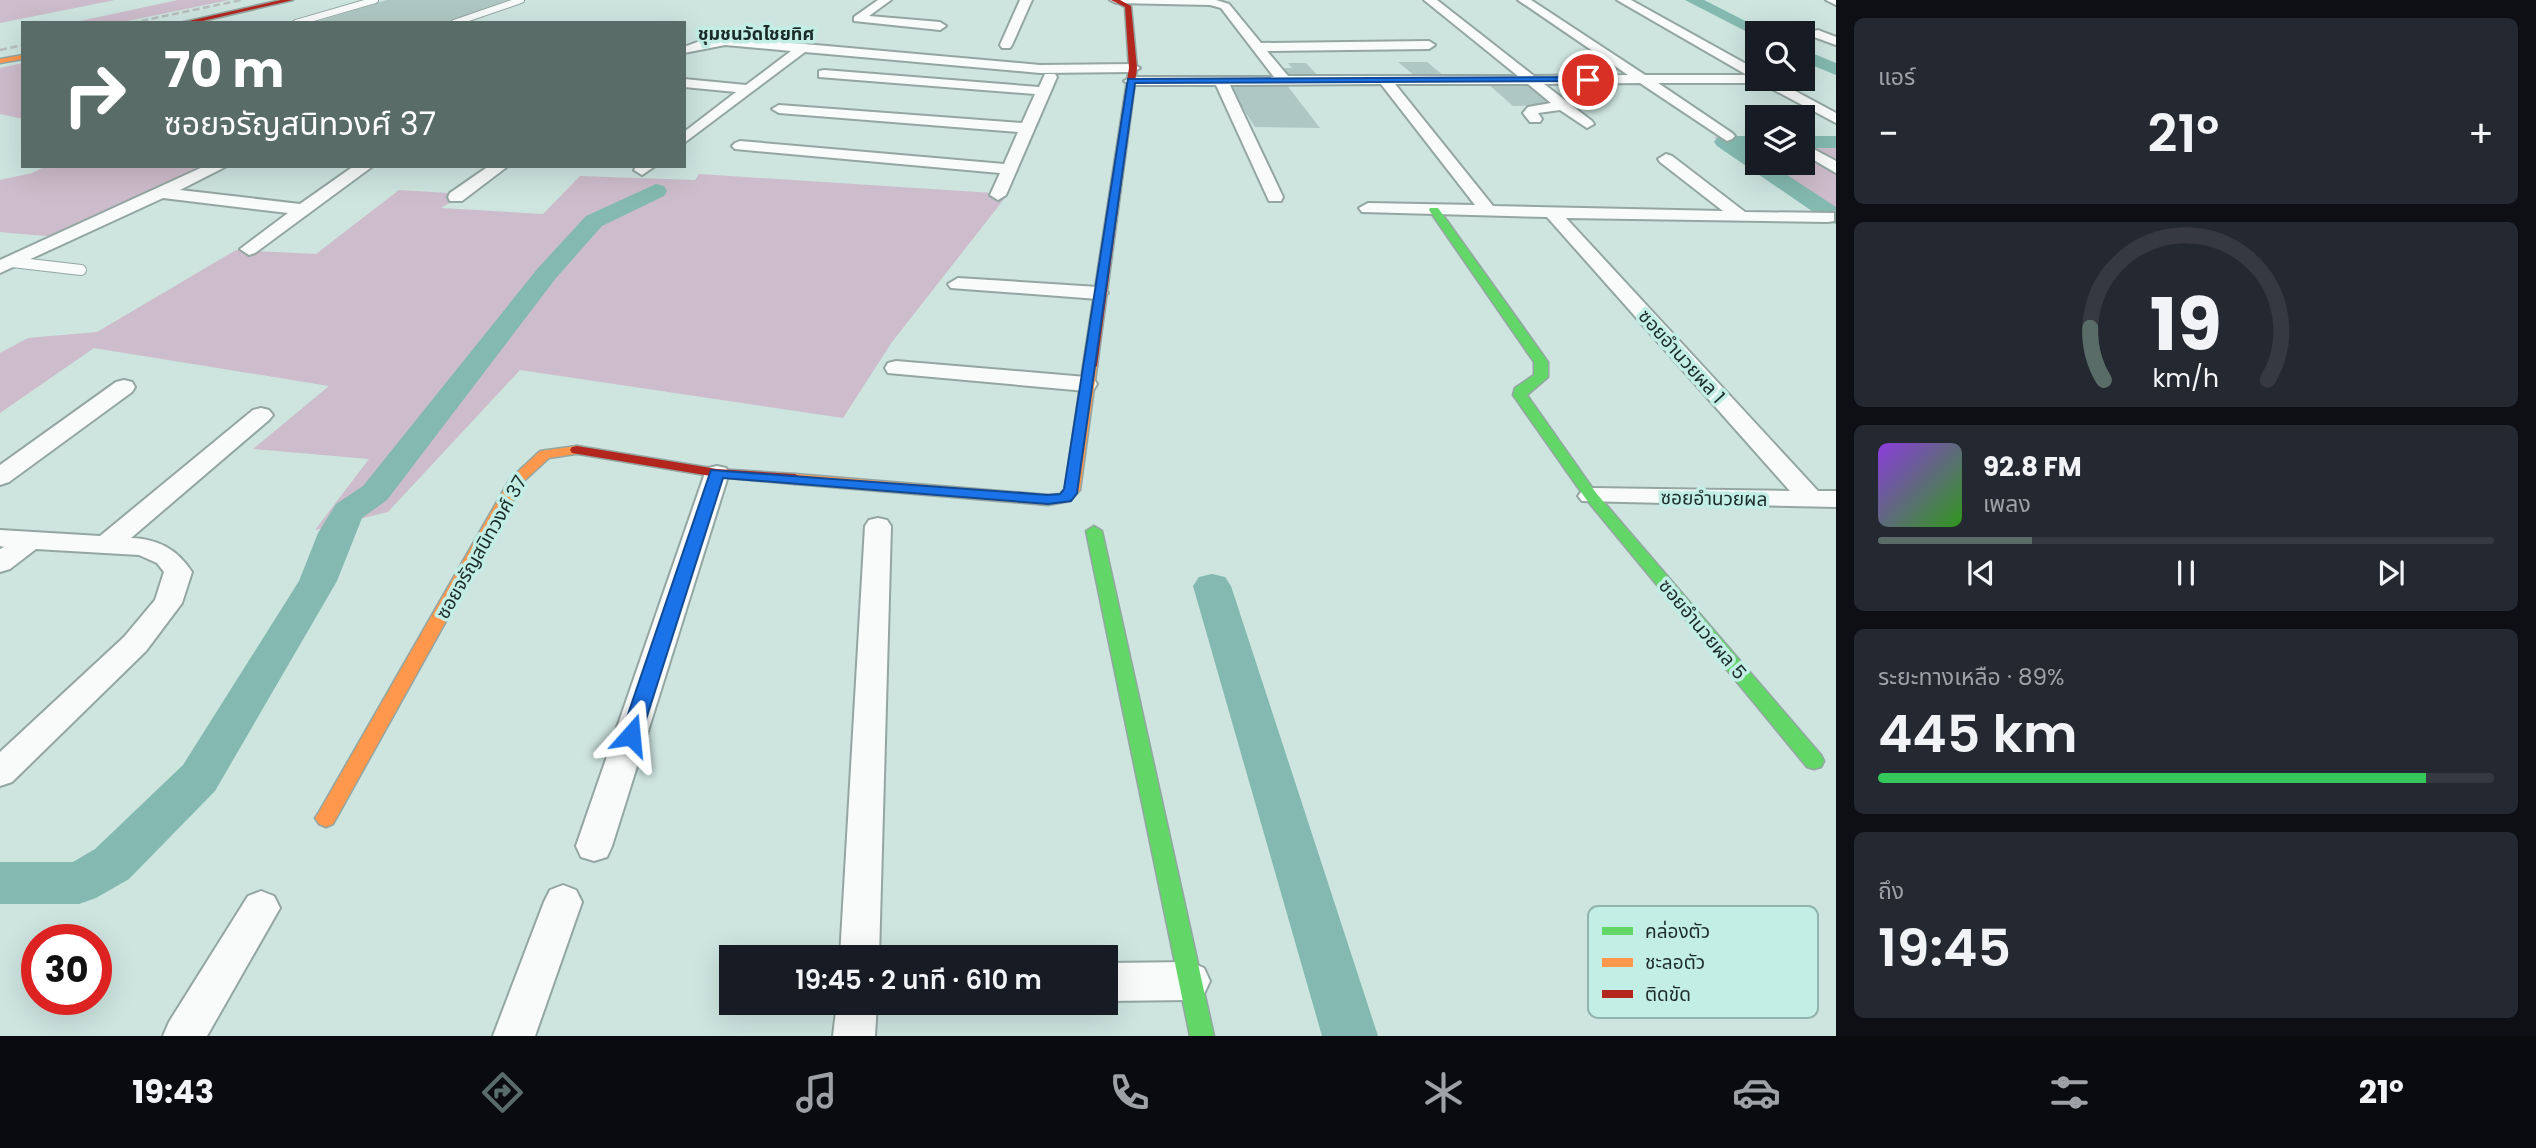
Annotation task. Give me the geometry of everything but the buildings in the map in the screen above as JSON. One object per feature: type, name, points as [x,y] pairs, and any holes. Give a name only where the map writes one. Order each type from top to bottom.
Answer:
[{"type":"street","points":[[192,21],[290,0]]},
{"type":"street","points":[[885,0],[859,19],[940,26]]},
{"type":"street","points":[[1006,45],[1026,0]]},
{"type":"street","points":[[1115,0],[1220,4],[1284,80]]},
{"type":"street","name":"ซอยจรัญสนิทวงศ์ 37","points":[[326,818],[511,491],[528,467],[545,454],[574,450],[717,473],[1048,500],[1065,498],[1072,490],[1098,293],[1132,74],[1128,6],[1115,0]]},
{"type":"street","points":[[1430,0],[1587,124]]},
{"type":"street","points":[[1524,0],[1727,136]]},
{"type":"street","points":[[1623,0],[1745,68]]},
{"type":"street","points":[[1818,34],[1836,41]]},
{"type":"street","points":[[688,50],[716,41],[1221,80],[1745,79]]},
{"type":"street","points":[[1257,47],[1429,45]]},
{"type":"street","points":[[686,137],[802,49]]},
{"type":"street","points":[[0,61],[21,57]]},
{"type":"street","points":[[998,195],[1054,69]]},
{"type":"street","points":[[824,74],[1044,91]]},
{"type":"street","points":[[1221,80],[1275,197]]},
{"type":"street","points":[[1385,80],[1488,211]]},
{"type":"street","points":[[686,83],[749,89]]},
{"type":"street","points":[[1786,91],[1836,119]]},
{"type":"street","points":[[1535,119],[1530,113],[1533,110],[1564,105]]},
{"type":"street","points":[[779,109],[1027,128]]},
{"type":"street","points":[[740,146],[1009,169]]},
{"type":"street","points":[[1815,155],[1836,168]]},
{"type":"street","points":[[1666,159],[1741,218]]},
{"type":"street","points":[[6,264],[215,168]]},
{"type":"street","points":[[249,250],[362,168]]},
{"type":"street","points":[[456,197],[496,168]]},
{"type":"street","points":[[164,193],[304,210]]},
{"type":"street","points":[[1368,208],[1741,218],[1828,217]]},
{"type":"street","points":[[1434,210],[1541,362],[1542,377],[1520,391],[1520,396],[1591,496]]},
{"type":"street","name":"ซอยอำนวยผล 1","points":[[1552,213],[1824,499]]},
{"type":"street","points":[[958,284],[1098,293]]},
{"type":"street","points":[[896,368],[1086,384]]},
{"type":"street","points":[[0,477],[124,387]]},
{"type":"street","points":[[107,544],[261,415]]},
{"type":"street","points":[[594,846],[717,473]]},
{"type":"street","name":"ซอยอำนวยผล","points":[[1591,496],[1824,499]]},
{"type":"street","name":"ซอยอำนวยผล 5","points":[[1591,496],[1814,761]]},
{"type":"street","points":[[860,945],[878,526]]},
{"type":"street","points":[[1094,531],[1202,1036]]},
{"type":"street","points":[[0,538],[143,547],[167,557],[178,572],[168,603],[135,644],[0,773]]},
{"type":"street","points":[[0,563],[30,540]]},
{"type":"street","points":[[514,1036],[563,902]]},
{"type":"street","points":[[184,1036],[261,908]]},
{"type":"street","points":[[1118,982],[1190,981]]},
{"type":"street","points":[[855,1036],[856,1015]]},
{"type":"lane","points":[[303,21],[375,0]]},
{"type":"lane","points":[[460,21],[521,0]]},
{"type":"lane","points":[[6,264],[81,270]]},
{"type":"shaded area","points":[[0,0],[115,0],[0,23]]},
{"type":"shaded area","points":[[178,0],[229,0],[128,21],[80,21]]},
{"type":"shaded area","points":[[21,63],[21,119],[0,114],[0,68]]},
{"type":"shaded area","points":[[1713,137],[1745,138],[1745,156]]},
{"type":"shaded area","points":[[1815,137],[1836,137],[1836,210],[1777,175],[1815,175]]},
{"type":"shaded area","points":[[42,168],[211,168],[57,237],[0,232],[0,180]]},
{"type":"shaded area","points":[[699,174],[1008,194],[892,342],[843,418],[520,370],[388,512],[315,530],[369,459],[253,449],[329,386],[94,348],[0,413],[0,353],[28,338],[97,332],[236,250],[316,254],[399,190],[465,194],[441,208],[543,214],[580,176],[695,180]]},
{"type":"waterway","points":[[1692,0],[1745,25]]},
{"type":"waterway","points":[[1815,60],[1836,70]]},
{"type":"waterway","points":[[1745,142],[1724,142],[1745,156]]},
{"type":"waterway","points":[[1815,142],[1836,142]]},
{"type":"waterway","points":[[1773,175],[1836,217]]},
{"type":"waterway","points":[[0,883],[79,883],[112,864],[199,778],[318,581],[336,533],[348,512],[375,493],[547,273],[594,221],[656,191]]},
{"type":"waterway","points":[[1212,586],[1350,1036]]},
{"type":"railway","points":[[141,21],[241,0]]},
{"type":"railway","points":[[0,50],[21,45]]},
{"type":"traffic: fast","points":[[1434,210],[1541,362],[1541,377],[1520,391],[1520,395],[1591,496],[1814,761]]},
{"type":"traffic: fast","points":[[1094,531],[1202,1036]]},
{"type":"traffic: slow","points":[[0,61],[21,57]]},
{"type":"traffic: slow","points":[[795,479],[1048,500],[1065,498],[1072,490],[1090,366]]},
{"type":"traffic: slow","points":[[326,818],[518,479],[545,454],[577,450]]},
{"type":"traffic: jam","points":[[192,21],[290,0]]},
{"type":"traffic: jam","points":[[1090,366],[1133,68],[1128,6],[1114,0]]},
{"type":"traffic: jam","points":[[577,450],[717,473],[795,479]]},
{"type":"district","name":"ชุมชนวัดไชยทิศ","points":[[756,34]]},
{"type":"route","points":[[631,735],[717,473],[1048,500],[1065,498],[1072,490],[1098,293],[1131,80],[1588,80]]}]
